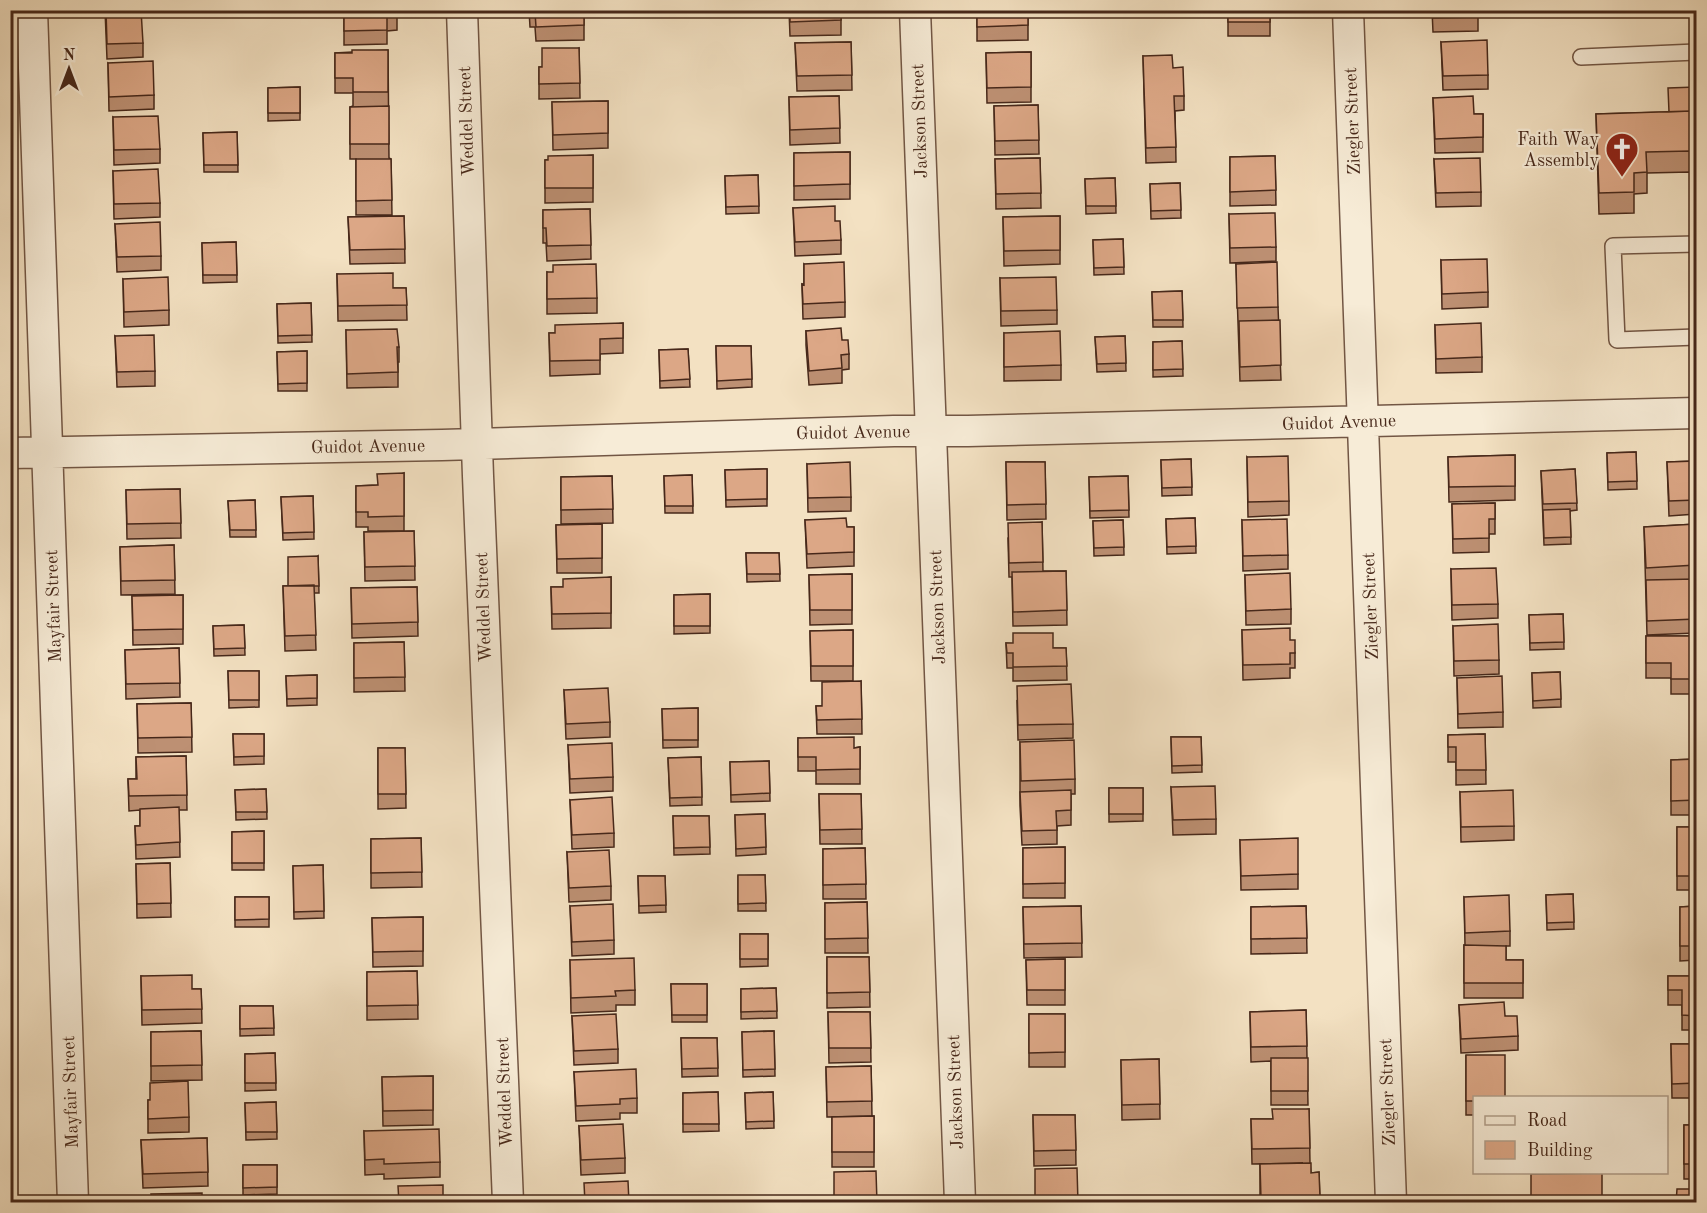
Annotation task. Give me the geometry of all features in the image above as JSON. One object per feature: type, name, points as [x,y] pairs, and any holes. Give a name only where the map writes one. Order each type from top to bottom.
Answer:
[{"type":"street","name":"Mayfair Street","points":[[32,10],[74,1203]]},
{"type":"street","name":"Weddel Street","points":[[462,10],[508,1203]]},
{"type":"street","name":"Jackson Street","points":[[915,10],[960,1203]]},
{"type":"street","name":"Ziegler Street","points":[[1348,10],[1391,1203]]},
{"type":"street","name":"Guidot Avenue","points":[[10,453],[1696,413]]},
{"type":"lane","points":[[1581,57],[1696,52]]},
{"type":"lane","points":[[1696,244],[1613,246],[1617,340],[1696,337]]},
{"type":"building","points":[[106,10],[141,10],[143,43],[107,44]]},
{"type":"building","points":[[344,10],[397,10],[397,16],[387,16],[387,30],[344,31]]},
{"type":"building","points":[[530,10],[584,10],[584,25],[536,27],[535,12],[530,12]]},
{"type":"building","points":[[790,10],[841,10],[841,20],[790,22]]},
{"type":"building","points":[[977,10],[1028,10],[1028,25],[977,27]]},
{"type":"building","points":[[1228,10],[1270,10],[1270,22],[1228,22]]},
{"type":"building","points":[[1432,10],[1478,10],[1478,17],[1433,18]]},
{"type":"building","points":[[1487,40],[1488,75],[1443,76],[1441,42]]},
{"type":"building","points":[[851,42],[852,75],[797,76],[795,43]]},
{"type":"building","points":[[542,48],[579,48],[580,83],[539,84]]},
{"type":"building","points":[[352,50],[388,50],[388,92],[353,92],[353,78],[335,78],[335,53],[352,53]]},
{"type":"building","points":[[1031,52],[1031,87],[987,88],[986,53]]},
{"type":"building","points":[[1172,55],[1173,68],[1183,67],[1184,96],[1174,96],[1176,147],[1146,148],[1143,56]]},
{"type":"building","points":[[153,61],[154,95],[109,97],[108,63]]},
{"type":"building","points":[[300,87],[300,113],[268,113],[268,88]]},
{"type":"building","points":[[1696,87],[1696,115],[1690,115],[1690,111],[1669,112],[1668,88]]},
{"type":"building","points":[[839,96],[840,128],[790,130],[789,97]]},
{"type":"building","points":[[1473,96],[1474,114],[1483,114],[1483,137],[1435,139],[1433,98]]},
{"type":"building","points":[[608,101],[608,133],[553,135],[552,102]]},
{"type":"building","points":[[1038,105],[1039,140],[995,141],[994,106]]},
{"type":"building","points":[[389,106],[389,144],[350,144],[350,107]]},
{"type":"building","name":"Faith Way Assembly","points":[[1690,111],[1690,115],[1696,115],[1696,162],[1691,162],[1690,151],[1646,152],[1647,172],[1634,173],[1634,192],[1599,193],[1596,114]]},
{"type":"building","points":[[158,116],[160,149],[114,150],[113,117]]},
{"type":"building","points":[[237,132],[238,165],[204,165],[203,133]]},
{"type":"building","points":[[850,152],[850,184],[794,186],[794,153]]},
{"type":"building","points":[[593,155],[593,188],[545,188],[545,160],[548,160],[548,156]]},
{"type":"building","points":[[1275,156],[1276,190],[1230,192],[1230,157]]},
{"type":"building","points":[[1040,158],[1041,193],[996,194],[995,159]]},
{"type":"building","points":[[1480,158],[1481,192],[1436,193],[1434,159]]},
{"type":"building","points":[[356,159],[391,159],[392,200],[356,201]]},
{"type":"building","points":[[158,169],[160,203],[114,204],[113,171]]},
{"type":"building","points":[[758,175],[759,206],[726,207],[725,176]]},
{"type":"building","points":[[1115,178],[1116,206],[1086,206],[1085,179]]},
{"type":"building","points":[[1180,183],[1181,210],[1151,211],[1150,184]]},
{"type":"building","points":[[835,206],[835,221],[840,221],[841,240],[795,242],[793,208]]},
{"type":"building","points":[[590,209],[591,245],[547,246],[546,228],[543,228],[543,210]]},
{"type":"building","points":[[1275,213],[1276,247],[1230,248],[1229,214]]},
{"type":"building","points":[[404,216],[405,249],[350,250],[348,217]]},
{"type":"building","points":[[1060,216],[1060,250],[1004,251],[1003,217]]},
{"type":"building","points":[[160,222],[161,256],[117,257],[115,224]]},
{"type":"building","points":[[1123,239],[1124,267],[1094,268],[1093,240]]},
{"type":"building","points":[[236,242],[237,275],[203,275],[202,243]]},
{"type":"building","points":[[1487,259],[1488,292],[1442,294],[1441,260]]},
{"type":"building","points":[[844,262],[845,302],[803,304],[804,264]]},
{"type":"building","points":[[1277,262],[1278,307],[1237,308],[1236,264]]},
{"type":"building","points":[[596,264],[597,298],[547,299],[547,272],[553,272],[553,265]]},
{"type":"building","points":[[393,273],[393,288],[406,288],[407,305],[338,306],[337,274]]},
{"type":"building","points":[[168,277],[169,310],[124,312],[123,279]]},
{"type":"building","points":[[1056,277],[1057,310],[1001,311],[1000,278]]},
{"type":"building","points":[[1182,291],[1183,320],[1153,320],[1152,292]]},
{"type":"building","points":[[311,303],[312,335],[278,336],[277,304]]},
{"type":"building","points":[[1280,320],[1281,365],[1240,367],[1239,321]]},
{"type":"building","points":[[623,323],[623,338],[600,339],[600,360],[550,361],[549,333],[555,333],[555,325]]},
{"type":"building","points":[[1481,323],[1482,357],[1436,359],[1435,325]]},
{"type":"building","points":[[841,328],[842,340],[848,340],[849,354],[841,355],[842,368],[809,371],[806,331]]},
{"type":"building","points":[[397,329],[398,372],[347,374],[346,330]]},
{"type":"building","points":[[1060,331],[1061,365],[1004,367],[1004,333]]},
{"type":"building","points":[[154,335],[155,371],[117,372],[115,336]]},
{"type":"building","points":[[1125,336],[1126,363],[1097,364],[1095,337]]},
{"type":"building","points":[[1182,341],[1183,369],[1153,370],[1153,342]]},
{"type":"building","points":[[716,346],[751,346],[752,379],[717,381]]},
{"type":"building","points":[[688,349],[690,379],[660,381],[659,350]]},
{"type":"building","points":[[307,351],[307,383],[278,384],[277,352]]},
{"type":"building","points":[[1636,452],[1637,481],[1608,482],[1607,453]]},
{"type":"building","points":[[1515,455],[1515,486],[1449,487],[1448,457]]},
{"type":"building","points":[[1288,456],[1289,501],[1248,502],[1247,457]]},
{"type":"building","points":[[1191,459],[1192,487],[1162,488],[1161,460]]},
{"type":"building","points":[[1696,461],[1696,500],[1669,501],[1667,462]]},
{"type":"building","points":[[850,462],[851,497],[808,498],[807,464]]},
{"type":"building","points":[[1006,462],[1045,462],[1046,504],[1007,505]]},
{"type":"building","points":[[767,469],[767,499],[726,500],[725,470]]},
{"type":"building","points":[[1575,469],[1577,503],[1543,504],[1541,471]]},
{"type":"building","points":[[404,473],[404,516],[368,517],[368,512],[356,512],[356,486],[378,485],[377,474]]},
{"type":"building","points":[[692,475],[693,506],[665,506],[664,476]]},
{"type":"building","points":[[612,476],[613,509],[561,510],[561,477]]},
{"type":"building","points":[[1128,476],[1129,510],[1090,511],[1089,477]]},
{"type":"building","points":[[180,489],[181,523],[127,524],[126,490]]},
{"type":"building","points":[[313,496],[314,532],[283,533],[281,497]]},
{"type":"building","points":[[255,500],[256,530],[230,530],[228,501]]},
{"type":"building","points":[[1495,503],[1495,519],[1489,519],[1489,538],[1453,539],[1452,504]]},
{"type":"building","points":[[1570,509],[1571,537],[1544,538],[1543,510]]},
{"type":"building","points":[[846,518],[847,527],[854,527],[854,552],[807,554],[805,520]]},
{"type":"building","points":[[1195,518],[1196,546],[1167,547],[1166,519]]},
{"type":"building","points":[[1287,519],[1288,555],[1243,556],[1242,520]]},
{"type":"building","points":[[1123,520],[1124,547],[1094,548],[1093,521]]},
{"type":"building","points":[[1042,522],[1043,562],[1009,563],[1008,523]]},
{"type":"building","points":[[602,524],[602,558],[557,559],[556,525]]},
{"type":"building","points":[[1696,524],[1696,565],[1646,568],[1644,527]]},
{"type":"building","points":[[414,531],[415,566],[365,567],[364,532]]},
{"type":"building","points":[[174,545],[175,580],[121,581],[120,547]]},
{"type":"building","points":[[746,553],[779,553],[780,574],[747,574]]},
{"type":"building","points":[[318,556],[319,586],[288,586],[288,557]]},
{"type":"building","points":[[1496,568],[1498,604],[1452,605],[1451,569]]},
{"type":"building","points":[[1066,571],[1067,610],[1013,612],[1012,572]]},
{"type":"building","points":[[1290,573],[1291,609],[1246,611],[1245,575]]},
{"type":"building","points":[[852,574],[852,610],[810,610],[809,575]]},
{"type":"building","points":[[611,577],[611,613],[552,614],[551,587],[563,587],[563,579]]},
{"type":"building","points":[[1696,579],[1696,619],[1647,621],[1646,580]]},
{"type":"building","points":[[314,585],[316,635],[285,636],[283,586]]},
{"type":"building","points":[[417,587],[418,622],[352,624],[351,588]]},
{"type":"building","points":[[710,594],[710,626],[674,626],[674,595]]},
{"type":"building","points":[[183,595],[183,629],[133,630],[132,596]]},
{"type":"building","points":[[1563,614],[1564,642],[1530,643],[1529,615]]},
{"type":"building","points":[[1498,624],[1499,660],[1454,661],[1453,626]]},
{"type":"building","points":[[244,625],[245,648],[214,649],[213,626]]},
{"type":"building","points":[[1290,628],[1290,640],[1295,640],[1295,653],[1290,653],[1290,664],[1243,665],[1242,630]]},
{"type":"building","points":[[853,630],[853,666],[811,666],[810,631]]},
{"type":"building","points":[[1013,633],[1053,633],[1053,648],[1066,648],[1067,666],[1013,667],[1013,653],[1007,653],[1006,643],[1013,643]]},
{"type":"building","points":[[1646,636],[1696,636],[1696,679],[1671,679],[1671,663],[1646,663]]},
{"type":"building","points":[[404,642],[405,677],[354,678],[354,643]]},
{"type":"building","points":[[179,648],[180,683],[126,684],[125,650]]},
{"type":"building","points":[[228,671],[259,671],[259,700],[229,700]]},
{"type":"building","points":[[1560,672],[1561,699],[1533,701],[1532,673]]},
{"type":"building","points":[[317,675],[317,698],[287,699],[286,676]]},
{"type":"building","points":[[1502,676],[1503,712],[1458,714],[1457,678]]},
{"type":"building","points":[[861,681],[862,719],[817,720],[816,706],[822,706],[822,682]]},
{"type":"building","points":[[1071,684],[1073,724],[1018,725],[1017,686]]},
{"type":"building","points":[[608,688],[610,722],[566,724],[564,690]]},
{"type":"building","points":[[191,703],[192,737],[138,738],[137,704]]},
{"type":"building","points":[[698,708],[698,740],[663,740],[662,709]]},
{"type":"building","points":[[233,734],[264,734],[264,756],[234,757]]},
{"type":"building","points":[[1485,734],[1486,770],[1456,770],[1456,747],[1448,747],[1448,735]]},
{"type":"building","points":[[854,737],[854,748],[860,747],[860,769],[816,770],[816,757],[798,757],[798,738]]},
{"type":"building","points":[[1171,737],[1201,737],[1202,765],[1172,766]]},
{"type":"building","points":[[1074,740],[1075,779],[1021,781],[1020,742]]},
{"type":"building","points":[[612,743],[613,777],[570,779],[568,745]]},
{"type":"building","points":[[378,748],[405,748],[406,794],[378,794]]},
{"type":"building","points":[[186,756],[187,795],[129,796],[128,779],[137,779],[136,757]]},
{"type":"building","points":[[701,757],[702,797],[670,798],[668,758]]},
{"type":"building","points":[[1696,759],[1696,800],[1671,801],[1671,760]]},
{"type":"building","points":[[769,761],[770,793],[731,795],[730,762]]},
{"type":"building","points":[[1215,786],[1216,819],[1173,820],[1171,787]]},
{"type":"building","points":[[1109,788],[1143,788],[1143,814],[1109,814]]},
{"type":"building","points":[[266,789],[267,812],[236,812],[235,790]]},
{"type":"building","points":[[1071,790],[1071,810],[1056,811],[1057,830],[1022,831],[1020,792]]},
{"type":"building","points":[[1513,790],[1514,826],[1461,827],[1460,792]]},
{"type":"building","points":[[819,794],[861,794],[862,829],[820,830]]},
{"type":"building","points":[[612,797],[614,833],[572,835],[570,800]]},
{"type":"building","points":[[179,807],[180,842],[136,845],[135,826],[140,826],[140,809]]},
{"type":"building","points":[[765,814],[766,847],[736,849],[735,815]]},
{"type":"building","points":[[673,816],[709,816],[710,847],[674,848]]},
{"type":"building","points":[[1677,827],[1696,827],[1696,876],[1677,876]]},
{"type":"building","points":[[264,831],[264,863],[232,863],[232,832]]},
{"type":"building","points":[[421,838],[422,872],[371,873],[371,839]]},
{"type":"building","points":[[1298,838],[1298,874],[1241,876],[1240,840]]},
{"type":"building","points":[[1065,847],[1065,883],[1023,884],[1023,848]]},
{"type":"building","points":[[865,848],[866,884],[823,885],[823,849]]},
{"type":"building","points":[[609,850],[611,886],[569,888],[567,852]]},
{"type":"building","points":[[170,863],[171,903],[137,904],[136,864]]},
{"type":"building","points":[[323,865],[324,911],[294,912],[293,866]]},
{"type":"building","points":[[738,875],[765,875],[766,903],[738,904]]},
{"type":"building","points":[[638,876],[665,876],[666,905],[639,906]]},
{"type":"building","points":[[1573,894],[1574,922],[1547,923],[1546,895]]},
{"type":"building","points":[[1509,895],[1510,931],[1465,933],[1464,897]]},
{"type":"building","points":[[235,897],[269,897],[269,919],[235,920]]},
{"type":"building","points":[[867,902],[868,938],[825,939],[825,903]]},
{"type":"building","points":[[613,904],[614,940],[572,942],[570,906]]},
{"type":"building","points":[[1081,906],[1082,943],[1024,944],[1023,907]]},
{"type":"building","points":[[1306,906],[1307,938],[1251,939],[1251,907]]},
{"type":"building","points":[[1696,906],[1696,946],[1680,946],[1680,907]]},
{"type":"building","points":[[423,917],[423,951],[373,952],[372,918]]},
{"type":"building","points":[[740,934],[768,934],[768,959],[740,959]]},
{"type":"building","points":[[1464,945],[1506,946],[1506,960],[1523,960],[1523,983],[1464,983]]},
{"type":"building","points":[[827,957],[869,957],[870,992],[827,993]]},
{"type":"building","points":[[634,958],[635,990],[615,991],[616,996],[571,998],[570,960]]},
{"type":"building","points":[[1065,959],[1065,990],[1027,990],[1026,960]]},
{"type":"building","points":[[417,971],[418,1005],[367,1006],[367,972]]},
{"type":"building","points":[[192,975],[192,989],[201,989],[202,1009],[142,1010],[141,976]]},
{"type":"building","points":[[1668,976],[1696,976],[1696,1016],[1682,1015],[1682,990],[1668,990]]},
{"type":"building","points":[[671,984],[707,984],[707,1015],[672,1015]]},
{"type":"building","points":[[776,988],[777,1011],[741,1012],[741,989]]},
{"type":"building","points":[[1504,1002],[1505,1016],[1517,1016],[1518,1036],[1461,1039],[1459,1005]]},
{"type":"building","points":[[240,1006],[273,1006],[274,1028],[240,1029]]},
{"type":"building","points":[[1306,1010],[1307,1046],[1251,1047],[1250,1012]]},
{"type":"building","points":[[828,1012],[870,1012],[871,1048],[829,1048]]},
{"type":"building","points":[[616,1014],[618,1049],[574,1051],[572,1016]]},
{"type":"building","points":[[1029,1014],[1065,1014],[1065,1052],[1029,1053]]},
{"type":"building","points":[[201,1031],[202,1065],[151,1066],[151,1032]]},
{"type":"building","points":[[774,1031],[775,1069],[743,1070],[742,1032]]},
{"type":"building","points":[[681,1038],[717,1038],[718,1068],[682,1069]]},
{"type":"building","points":[[1671,1044],[1696,1044],[1696,1083],[1672,1084]]},
{"type":"building","points":[[275,1053],[276,1083],[245,1083],[245,1054]]},
{"type":"building","points":[[1466,1055],[1505,1055],[1505,1096],[1473,1096],[1473,1101],[1466,1101]]},
{"type":"building","points":[[1271,1058],[1308,1058],[1308,1091],[1271,1091]]},
{"type":"building","points":[[1159,1059],[1160,1104],[1122,1105],[1121,1060]]},
{"type":"building","points":[[871,1066],[872,1101],[827,1102],[826,1067]]},
{"type":"building","points":[[636,1069],[637,1098],[620,1099],[620,1104],[576,1106],[574,1072]]},
{"type":"building","points":[[433,1076],[433,1110],[383,1111],[382,1077]]},
{"type":"building","points":[[188,1081],[189,1117],[148,1119],[150,1083]]},
{"type":"building","points":[[718,1092],[719,1124],[683,1124],[683,1093]]},
{"type":"building","points":[[773,1092],[774,1121],[746,1122],[745,1093]]},
{"type":"building","points":[[276,1102],[277,1132],[246,1132],[245,1103]]},
{"type":"building","points":[[1272,1109],[1309,1109],[1310,1148],[1252,1149],[1251,1119],[1273,1119]]},
{"type":"building","points":[[1033,1115],[1075,1115],[1076,1150],[1034,1151]]},
{"type":"building","points":[[874,1116],[874,1152],[832,1152],[832,1117]]},
{"type":"building","points":[[623,1124],[625,1158],[581,1160],[579,1126]]},
{"type":"building","points":[[1684,1125],[1696,1125],[1696,1164],[1684,1164]]},
{"type":"building","points":[[439,1129],[440,1162],[384,1164],[384,1159],[365,1160],[364,1131]]},
{"type":"building","points":[[207,1138],[208,1172],[143,1174],[141,1140]]},
{"type":"building","points":[[1311,1163],[1311,1173],[1319,1172],[1320,1197],[1261,1199],[1260,1164]]},
{"type":"building","points":[[243,1165],[277,1165],[277,1187],[243,1188]]},
{"type":"building","points":[[1077,1168],[1078,1203],[1035,1203],[1035,1169]]},
{"type":"building","points":[[876,1171],[877,1203],[834,1203],[834,1172]]},
{"type":"building","points":[[1531,1174],[1602,1174],[1602,1202],[1531,1202]]},
{"type":"building","points":[[628,1181],[629,1203],[585,1203],[584,1183]]},
{"type":"building","points":[[443,1185],[443,1203],[399,1203],[398,1186]]},
{"type":"building","points":[[1677,1189],[1696,1189],[1696,1203],[1676,1203]]},
{"type":"building","points":[[202,1193],[202,1203],[152,1203],[151,1194]]},
{"type":"building","points":[[785,1199],[785,1203],[751,1203],[751,1200]]},
{"type":"place","name":"Faith Way Assembly","points":[[1622,178]]}]
